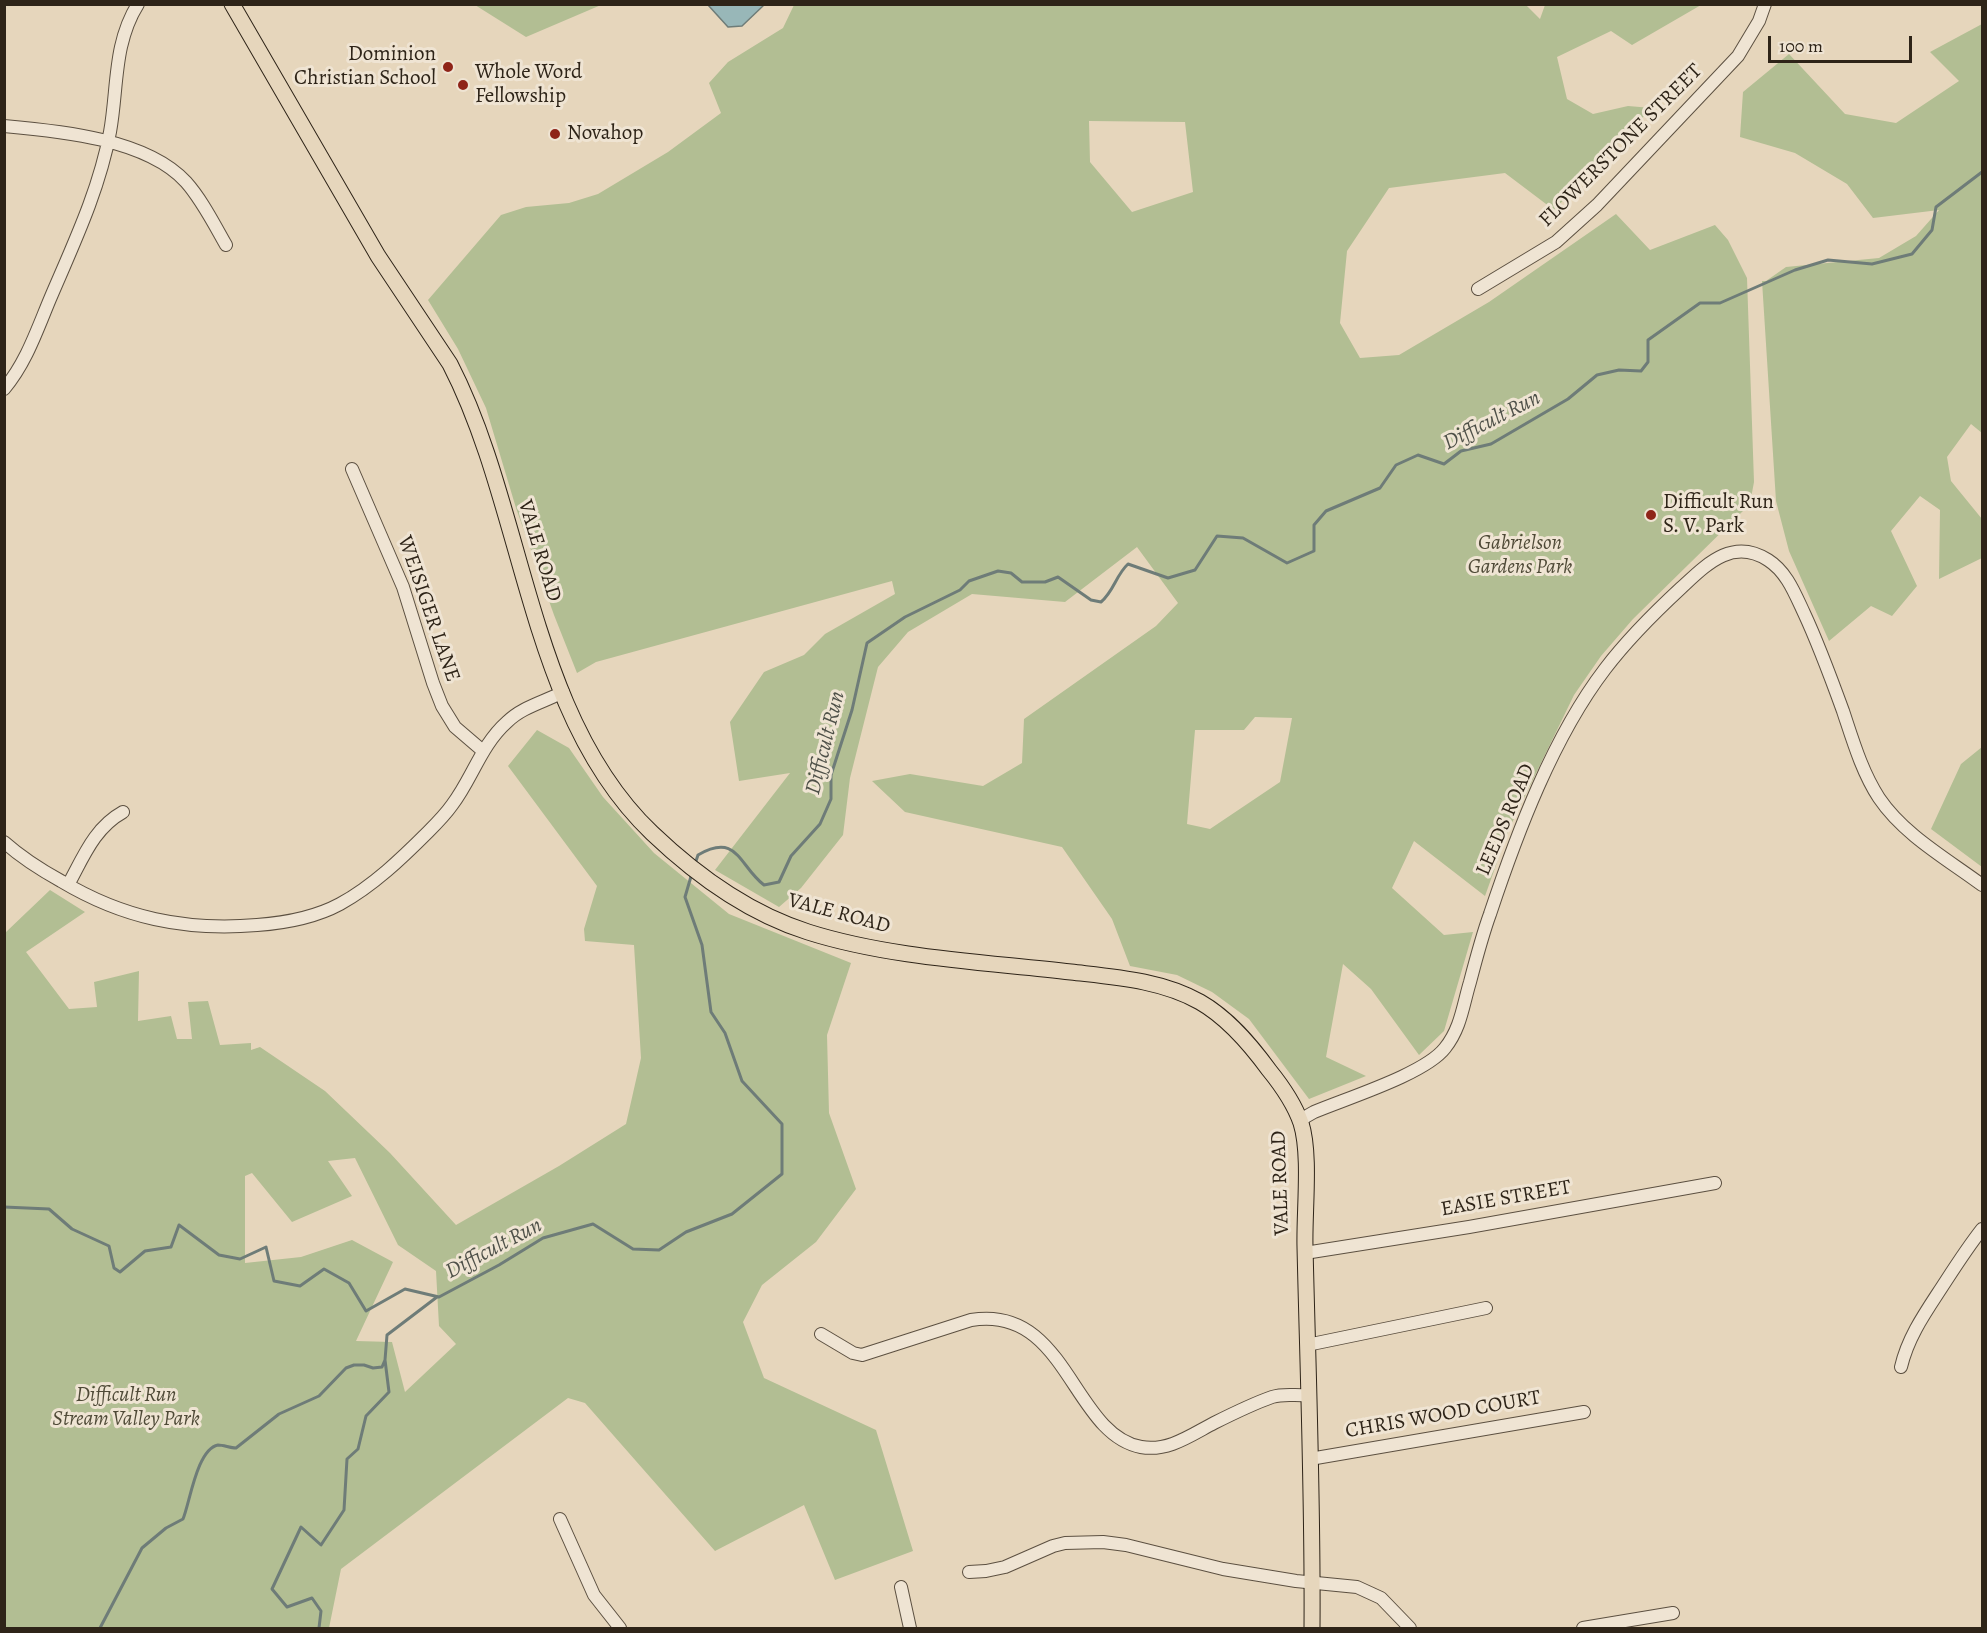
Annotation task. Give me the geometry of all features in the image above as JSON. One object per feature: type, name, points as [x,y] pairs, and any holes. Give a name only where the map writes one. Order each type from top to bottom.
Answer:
[{"type":"main road","name":"VALE ROAD","points":[[232,4],[378,256],[446,357],[460,384],[487,457],[555,673],[586,744],[613,789],[630,811],[683,861],[736,899],[789,925],[848,942],[918,954],[1115,977],[1178,992],[1211,1009],[1242,1037],[1278,1082],[1300,1120],[1306,1151],[1305,1253],[1313,1583],[1312,1629]]},
{"type":"street","points":[[4,389],[25,357],[91,200],[107,142],[114,105],[120,47],[130,17],[138,4]]},
{"type":"street","name":"FLOWERSTONE STREET","points":[[1478,289],[1556,242],[1597,205],[1738,56],[1759,21],[1765,4]]},
{"type":"street","points":[[4,126],[107,142],[145,153],[173,170],[190,188],[226,245]]},
{"type":"street","name":"WEISIGER LANE","points":[[352,469],[403,587],[442,706],[455,727],[483,751]]},
{"type":"street","name":"LEEDS ROAD","points":[[1300,1120],[1423,1066],[1444,1049],[1458,1025],[1501,878],[1524,820],[1558,746],[1594,685],[1650,618],[1714,559],[1734,552],[1746,552],[1766,558],[1774,564],[1791,586],[1813,633],[1862,765],[1880,799],[1902,825],[1983,885]]},
{"type":"street","points":[[4,843],[36,867],[91,898],[125,912],[178,924],[234,927],[306,918],[355,895],[411,849],[453,805],[483,751],[505,723],[514,716],[563,692]]},
{"type":"street","points":[[68,885],[95,835],[103,825],[123,812]]},
{"type":"street","name":"EASIE STREET","points":[[1305,1253],[1469,1227],[1715,1183]]},
{"type":"street","points":[[1901,1367],[1910,1339],[1919,1323],[1966,1250],[1983,1229]]},
{"type":"street","points":[[1307,1345],[1486,1308]]},
{"type":"street","points":[[821,1334],[854,1353],[862,1355],[971,1320],[984,1318],[1004,1320],[1028,1331],[1047,1347],[1103,1422],[1115,1434],[1124,1441],[1145,1448],[1179,1442],[1233,1414],[1274,1397],[1286,1394],[1308,1395]]},
{"type":"street","name":"CHRIS WOOD COURT","points":[[1310,1459],[1584,1412]]},
{"type":"street","points":[[560,1519],[594,1595],[620,1629]]},
{"type":"street","points":[[969,1572],[1005,1567],[1053,1546],[1082,1541],[1126,1545],[1223,1569],[1313,1583],[1357,1587],[1370,1592],[1391,1606],[1410,1629]]},
{"type":"street","points":[[901,1587],[910,1629]]},
{"type":"street","points":[[1583,1629],[1673,1613]]},
{"type":"green space","points":[[475,5],[601,5],[526,37]]},
{"type":"green space","name":"Gabrielson Gardens Park","points":[[794,5],[1526,5],[1540,19],[1545,5],[1701,5],[1632,45],[1611,31],[1557,57],[1567,99],[1593,114],[1628,106],[1652,108],[1554,210],[1505,173],[1389,188],[1347,251],[1340,323],[1360,358],[1399,355],[1489,302],[1616,214],[1650,250],[1715,225],[1728,240],[1747,278],[1754,482],[1751,498],[1744,510],[1633,619],[1601,656],[1574,695],[1509,829],[1485,896],[1414,841],[1392,888],[1444,935],[1473,932],[1444,1031],[1419,1055],[1371,989],[1343,964],[1326,1057],[1366,1076],[1309,1099],[1249,1019],[1212,992],[1177,975],[1130,966],[1112,919],[1062,847],[905,812],[872,781],[910,774],[983,786],[1022,763],[1024,719],[1156,626],[1178,603],[1137,547],[1065,602],[972,594],[908,632],[878,667],[850,778],[843,835],[801,888],[779,907],[715,870],[790,773],[739,781],[730,722],[764,672],[804,655],[825,634],[895,594],[892,581],[596,662],[577,673],[516,508],[486,408],[458,349],[428,300],[501,215],[526,207],[569,203],[598,194],[668,152],[721,113],[709,83],[728,62],[783,28]],"holes":[[[1089,121],[1185,122],[1193,192],[1132,212],[1090,162]],[[1255,717],[1292,718],[1280,782],[1210,829],[1187,824],[1195,730],[1244,730]]]},
{"type":"green space","points":[[1982,24],[1982,433],[1971,424],[1947,457],[1951,481],[1982,519],[1982,558],[1939,579],[1940,510],[1920,496],[1891,531],[1917,586],[1892,616],[1871,606],[1829,641],[1789,551],[1776,501],[1762,281],[1766,281],[1786,267],[1879,258],[1916,236],[1939,210],[1873,218],[1847,184],[1795,153],[1740,137],[1743,92],[1789,54],[1845,114],[1896,123],[1959,81],[1930,52]]},
{"type":"green space","name":"Difficult Run Stream Valley Park","points":[[537,730],[569,748],[603,797],[654,853],[729,914],[851,963],[827,1035],[829,1113],[856,1189],[816,1242],[762,1285],[743,1322],[764,1378],[876,1430],[913,1551],[835,1580],[804,1505],[715,1551],[585,1403],[568,1398],[341,1569],[329,1628],[5,1628],[5,933],[50,890],[85,912],[26,952],[69,1009],[97,1007],[94,982],[139,971],[138,1021],[171,1016],[177,1039],[192,1039],[188,1002],[208,1001],[220,1045],[251,1043],[251,1050],[260,1047],[325,1091],[390,1153],[456,1225],[559,1166],[626,1124],[641,1058],[634,945],[585,941],[584,929],[597,886],[508,766]],"holes":[[[355,1158],[398,1245],[436,1271],[439,1326],[456,1344],[405,1392],[392,1342],[356,1341],[393,1262],[352,1240],[301,1257],[245,1263],[245,1176],[252,1173],[292,1222],[352,1196],[328,1161]]]},
{"type":"green space","points":[[1982,747],[1982,867],[1931,829],[1961,764]]},
{"type":"water","points":[[708,5],[764,5],[742,26],[728,27]]},
{"type":"waterway","name":"Difficult Run","points":[[695,864],[698,855],[722,847],[737,854],[764,885],[779,882],[791,856],[820,824],[831,799],[831,775],[852,710],[867,643],[905,617],[960,590],[969,581],[998,571],[1011,573],[1022,582],[1045,582],[1058,577],[1091,600],[1101,602],[1128,564],[1168,578],[1195,570],[1217,536],[1243,538],[1287,563],[1314,551],[1314,525],[1326,511],[1380,488],[1396,465],[1418,455],[1444,464],[1461,451],[1491,444],[1568,399],[1597,375],[1619,370],[1641,371],[1648,362],[1648,340],[1700,303],[1720,303],[1795,270],[1828,260],[1872,264],[1912,254],[1932,230],[1936,207],[1982,172]]},
{"type":"waterway","name":"Difficult Run","points":[[4,1207],[49,1209],[72,1229],[109,1246],[114,1268],[120,1272],[145,1251],[171,1247],[179,1225],[219,1255],[240,1259],[266,1247],[274,1281],[300,1286],[324,1269],[349,1283],[366,1311],[405,1289],[439,1297],[543,1238],[593,1224],[633,1249],[659,1250],[686,1232],[732,1214],[782,1174],[782,1124],[742,1081],[725,1033],[711,1012],[702,945],[685,897],[692,873]]},
{"type":"waterway","points":[[319,1628],[321,1611],[312,1598],[287,1607],[272,1589],[301,1527],[321,1545],[344,1510],[347,1459],[358,1449],[366,1416],[389,1392],[385,1360],[387,1335],[437,1297]]},
{"type":"waterway","points":[[100,1628],[142,1548],[166,1528],[183,1519],[195,1477],[211,1449],[218,1445],[236,1448],[279,1414],[319,1396],[346,1368],[354,1365],[382,1367],[385,1360]]},
{"type":"place","name":"Dominion Christian School","points":[[448,67]]},
{"type":"place","name":"Whole Word Fellowship","points":[[463,85]]},
{"type":"place","name":"Novahop","points":[[555,134]]},
{"type":"place","name":"Difficult Run S. V. Park","points":[[1651,515]]}]
